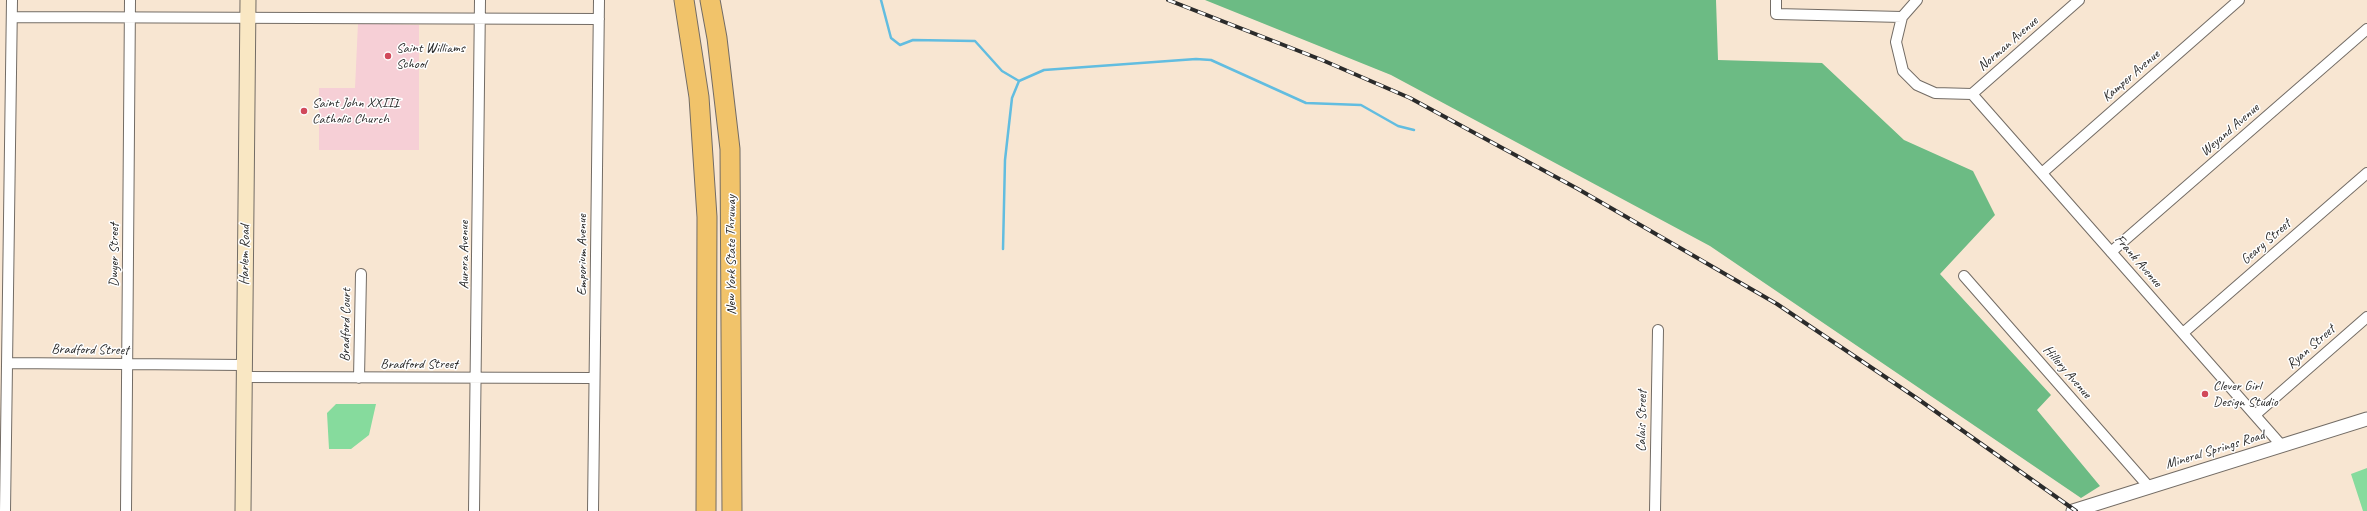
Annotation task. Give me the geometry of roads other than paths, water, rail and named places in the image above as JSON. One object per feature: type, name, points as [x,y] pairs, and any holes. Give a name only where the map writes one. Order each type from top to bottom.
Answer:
[{"type":"highway","name":"New York State Thruway","points":[[684,0],[699,97],[708,217],[706,511]]},
{"type":"highway","name":"New York State Thruway","points":[[710,0],[717,38],[730,149],[732,511]]},
{"type":"main road","name":"Harlem Road","points":[[243,511],[248,0]]},
{"type":"street","points":[[5,511],[8,363],[4,337],[12,0]]},
{"type":"street","name":"Dwyer Street","points":[[126,511],[130,0]]},
{"type":"street","name":"Aurora Avenue","points":[[474,511],[480,0]]},
{"type":"street","name":"Emporium Avenue","points":[[593,511],[599,0]]},
{"type":"street","points":[[1776,0],[1776,14],[1902,17]]},
{"type":"street","points":[[1917,0],[1902,17],[1896,42],[1903,71],[1910,79],[1924,90],[1935,93],[1972,94]]},
{"type":"street","name":"Norman Avenue","points":[[1972,94],[2079,0]]},
{"type":"street","name":"Kamper Avenue","points":[[2042,173],[2239,0]]},
{"type":"street","points":[[12,17],[599,19]]},
{"type":"street","name":"Weyand Avenue","points":[[2111,252],[2367,29]]},
{"type":"street","name":"Frank Avenue","points":[[1972,94],[2282,446]]},
{"type":"street","name":"Geary Street","points":[[2183,333],[2367,172]]},
{"type":"street","name":"Bradford Court","points":[[359,378],[360,274]]},
{"type":"street","name":"Hillery Avenue","points":[[1964,276],[2150,487]]},
{"type":"street","name":"Ryan Street","points":[[2255,415],[2367,317]]},
{"type":"street","name":"Calais Street","points":[[1655,511],[1658,330]]},
{"type":"street","name":"Bradford Street","points":[[8,363],[128,364],[359,378],[594,378]]},
{"type":"street","name":"Mineral Springs Road","points":[[2073,511],[2367,419]]},
{"type":"waterway","points":[[881,0],[891,38],[900,45],[913,40],[975,41],[1002,71],[1019,81]]},
{"type":"waterway","points":[[1003,249],[1005,160],[1012,98],[1019,81],[1044,70],[1196,59],[1211,60],[1306,103],[1361,105],[1398,126],[1414,130]]},
{"type":"railway","points":[[1168,0],[1322,60],[1410,98],[1578,189],[1777,304],[1918,399],[2076,511]]},
{"type":"place","name":"Saint Williams School","points":[[388,56]]},
{"type":"place","name":"Saint John XXIII Catholic Church","points":[[304,111]]},
{"type":"place","name":"Clever Girl Design Studio","points":[[2205,394]]}]
